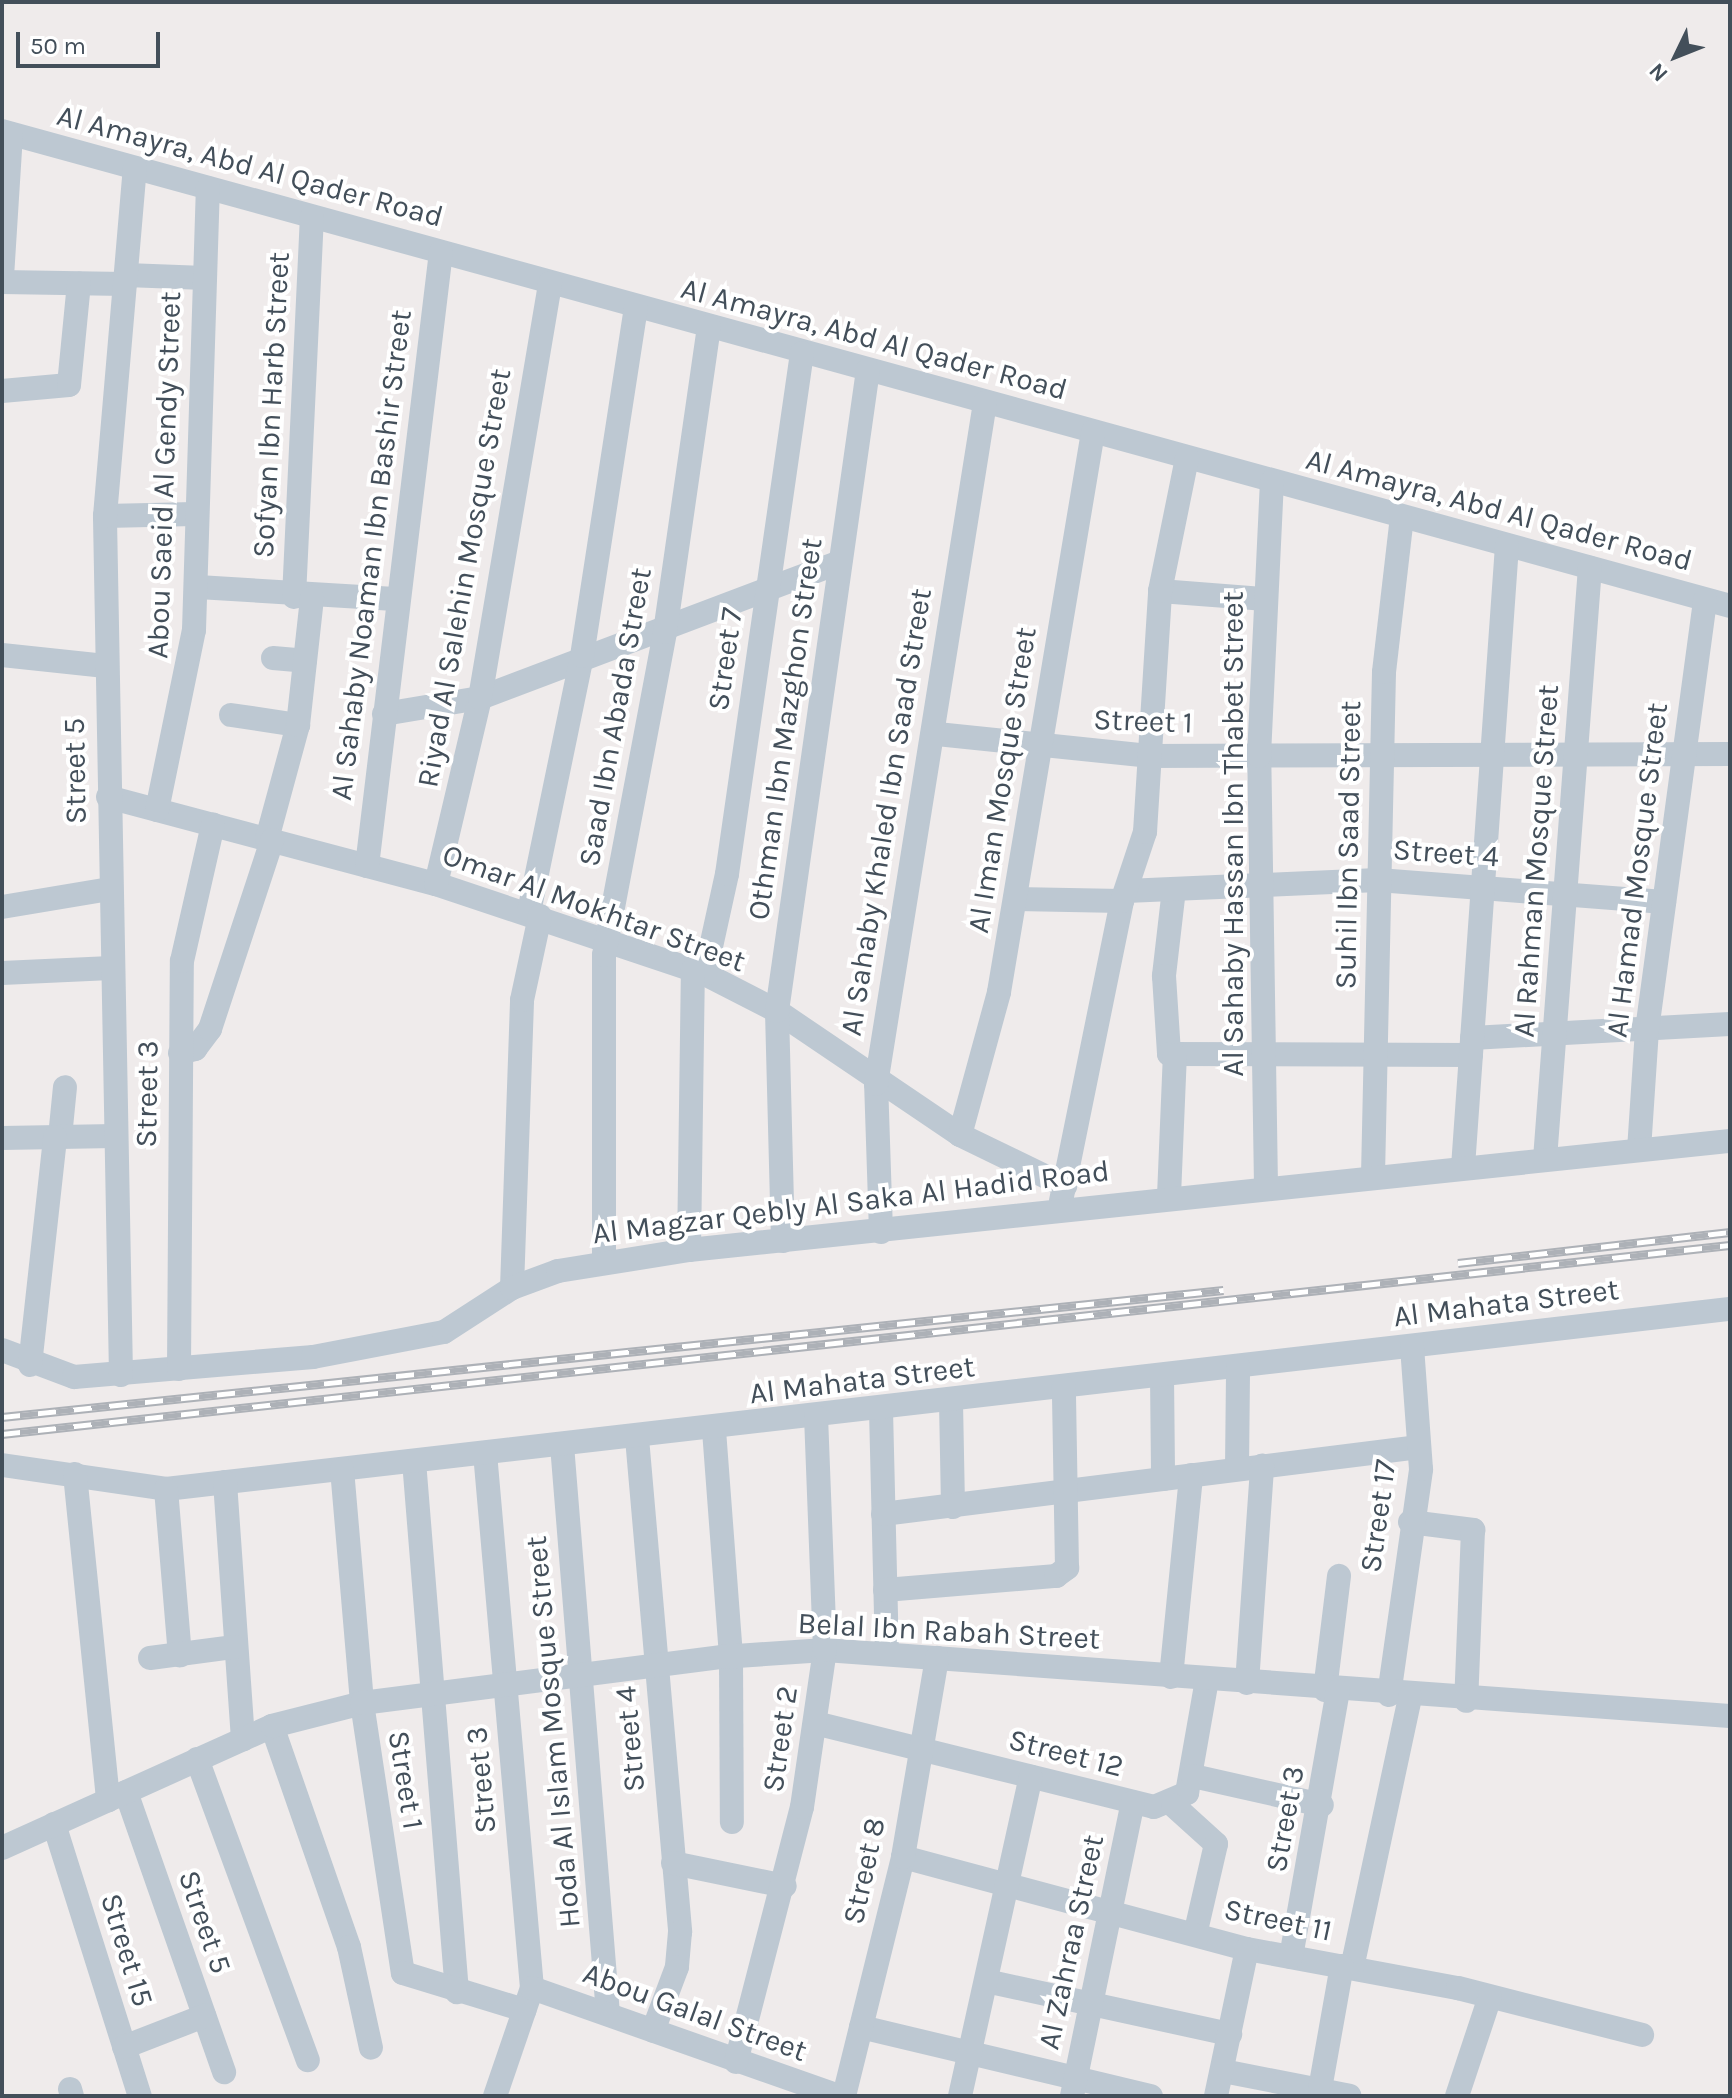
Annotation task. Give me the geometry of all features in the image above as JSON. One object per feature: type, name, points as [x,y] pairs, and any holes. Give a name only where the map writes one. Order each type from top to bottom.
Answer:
[{"type":"street","name":"Al Amayra, Abd Al Qader Road","points":[[7,132],[1730,606]]},
{"type":"street","points":[[7,132],[2,279],[79,283],[205,278]]},
{"type":"street","name":"Street 5","points":[[121,1375],[105,666],[105,516],[135,168]]},
{"type":"street","name":"Abou Saeid Al Gendy Street","points":[[157,810],[183,700],[198,587],[194,514],[208,188]]},
{"type":"street","name":"Sofyan Ibn Harb Street","points":[[180,1053],[210,1029],[270,840],[298,725],[305,661],[303,597],[312,217]]},
{"type":"street","name":"Al Sahaby Noaman Ibn Bashir Street","points":[[367,866],[395,599],[441,252]]},
{"type":"street","points":[[2,391],[69,385],[79,283]]},
{"type":"street","name":"Riyad Al Salehin Mosque Street","points":[[436,884],[480,698],[550,283]]},
{"type":"street","points":[[512,1288],[522,1000],[534,914],[581,663],[636,307]]},
{"type":"street","name":"Saad Ibn Abada Street","points":[[604,1263],[608,940],[665,632],[709,327]]},
{"type":"street","name":"Street 7","points":[[689,1250],[699,972],[727,874],[802,353]]},
{"type":"street","name":"Othman Ibn Mazghon Street","points":[[783,1241],[777,1011],[868,370]]},
{"type":"street","name":"Al Sahaby Khaled Ibn Saad Street","points":[[881,1232],[876,1084],[937,734],[963,502],[985,403]]},
{"type":"street","name":"Al Iman Mosque Street","points":[[960,1135],[999,992],[1093,432]]},
{"type":"street","points":[[1059,1211],[1124,896],[1145,832],[1160,591],[1187,458]]},
{"type":"street","name":"Al Sahaby Hassan Ibn Thabet Street","points":[[1266,1186],[1259,756],[1263,599],[1272,481]]},
{"type":"street","points":[[105,516],[194,514]]},
{"type":"street","name":"Suhil Ibn Saad Street","points":[[1373,1176],[1380,753],[1402,517]]},
{"type":"street","points":[[1463,1167],[1507,546]]},
{"type":"street","points":[[384,714],[480,698],[767,594],[840,562]]},
{"type":"street","name":"Al Rahman Mosque Street","points":[[1545,1159],[1590,568]]},
{"type":"street","points":[[198,587],[303,597],[395,599]]},
{"type":"street","points":[[1160,591],[1263,599]]},
{"type":"street","name":"Al Hamad Mosque Street","points":[[1639,1150],[1647,1030],[1705,600]]},
{"type":"street","points":[[2,655],[105,666]]},
{"type":"street","points":[[273,658],[305,661]]},
{"type":"street","points":[[231,715],[298,725]]},
{"type":"street","name":"Street 1","points":[[937,734],[1040,748],[1149,756],[1730,754]]},
{"type":"street","name":"Omar Al Mokhtar Street","points":[[108,797],[436,884],[534,914],[699,972],[777,1011],[876,1084],[960,1135],[1065,1186]]},
{"type":"street","name":"Street 3","points":[[179,1369],[180,1053],[188,915],[213,824]]},
{"type":"street","name":"Street 4","points":[[1015,899],[1124,896],[1174,889],[1378,880],[1482,887],[1565,897],[1664,902]]},
{"type":"street","points":[[2,907],[110,889]]},
{"type":"street","points":[[1174,889],[1165,1049],[1175,1055],[1375,1057],[1555,1034],[1730,1024]]},
{"type":"street","points":[[2,973],[111,968]]},
{"type":"street","points":[[1169,1196],[1175,1055]]},
{"type":"street","points":[[30,1365],[65,1087]]},
{"type":"street","points":[[2,1138],[115,1136]]},
{"type":"street","name":"Al Magzar Qebly Al Saka Al Hadid Road","points":[[2,1350],[30,1365],[74,1377],[179,1369],[420,1340],[512,1288],[604,1263],[689,1250],[881,1232],[1169,1196],[1730,1141]]},
{"type":"street","name":"Al Mahata Street","points":[[2,1465],[166,1489],[714,1430],[1730,1309]]},
{"type":"street","name":"Street 17","points":[[1400,1696],[1410,1522],[1419,1447],[1412,1346]]},
{"type":"street","points":[[1237,1469],[1238,1367]]},
{"type":"street","points":[[1162,1376],[1163,1479]]},
{"type":"street","points":[[885,1590],[1062,1573],[1068,1563],[1064,1388]]},
{"type":"street","points":[[951,1402],[953,1507]]},
{"type":"street","points":[[881,1410],[887,1654]]},
{"type":"street","name":"Street 2","points":[[736,2062],[785,1886],[825,1650],[816,1417]]},
{"type":"street","points":[[714,1430],[731,1657],[732,1822]]},
{"type":"street","name":"Street 4","points":[[637,1438],[673,1863],[677,1967],[653,2031]]},
{"type":"street","name":"Hoda Al Islam Mosque Street","points":[[562,1445],[608,2014]]},
{"type":"street","points":[[883,1514],[1066,1496],[1191,1475],[1419,1447]]},
{"type":"street","name":"Street 3","points":[[485,1453],[528,1999],[495,2096]]},
{"type":"street","points":[[414,1461],[457,1992]]},
{"type":"street","points":[[1247,1683],[1262,1466]]},
{"type":"street","name":"Street 1","points":[[342,1469],[362,1703],[403,1973],[457,1992],[528,1999]]},
{"type":"street","name":"Street 5","points":[[75,1474],[117,1796],[224,2072]]},
{"type":"street","points":[[1171,1677],[1191,1475]]},
{"type":"street","points":[[225,1482],[234,1647],[243,1739]]},
{"type":"street","points":[[166,1489],[180,1655]]},
{"type":"street","points":[[1410,1522],[1473,1530],[1466,1701]]},
{"type":"street","name":"Street 3","points":[[1291,1957],[1322,1805],[1339,1576]]},
{"type":"street","points":[[150,1658],[234,1647]]},
{"type":"street","name":"Belal Ibn Rabah Street","points":[[2,1848],[272,1726],[362,1703],[656,1670],[731,1657],[825,1650],[1466,1701],[1730,1716]]},
{"type":"street","name":"Street 8","points":[[844,2096],[903,1857],[937,1658]]},
{"type":"street","points":[[1195,1935],[1216,1844],[1173,1805],[1193,1776],[1207,1680]]},
{"type":"street","points":[[1320,2089],[1400,1696]]},
{"type":"street","name":"Street 12","points":[[815,1723],[1133,1802],[1173,1805]]},
{"type":"street","points":[[272,1726],[349,1947],[371,2048]]},
{"type":"street","points":[[197,1759],[308,2060]]},
{"type":"street","points":[[1193,1776],[1322,1805]]},
{"type":"street","points":[[960,2096],[1031,1777]]},
{"type":"street","name":"Al Zahraa Street","points":[[1073,2088],[1133,1802]]},
{"type":"street","name":"Street 15","points":[[54,1824],[140,2096]]},
{"type":"street","name":"Street 11","points":[[903,1857],[1247,1949],[1490,1997],[1642,2035]]},
{"type":"street","points":[[673,1863],[785,1886]]},
{"type":"street","points":[[1216,2096],[1247,1949]]},
{"type":"street","points":[[986,1981],[1230,2034]]},
{"type":"street","points":[[1457,2096],[1490,1997]]},
{"type":"street","name":"Abou Galal Street","points":[[528,1999],[608,2014],[838,2096]]},
{"type":"street","points":[[124,2047],[204,2016]]},
{"type":"street","points":[[861,2027],[970,2054],[1073,2088],[1151,2096]]},
{"type":"street","points":[[1223,2071],[1283,2089],[1320,2089],[1350,2096]]},
{"type":"railway","points":[[1458,1263],[1730,1232]]},
{"type":"railway","points":[[2,1434],[1730,1245]]},
{"type":"railway","points":[[2,1417],[1223,1290]]}]
